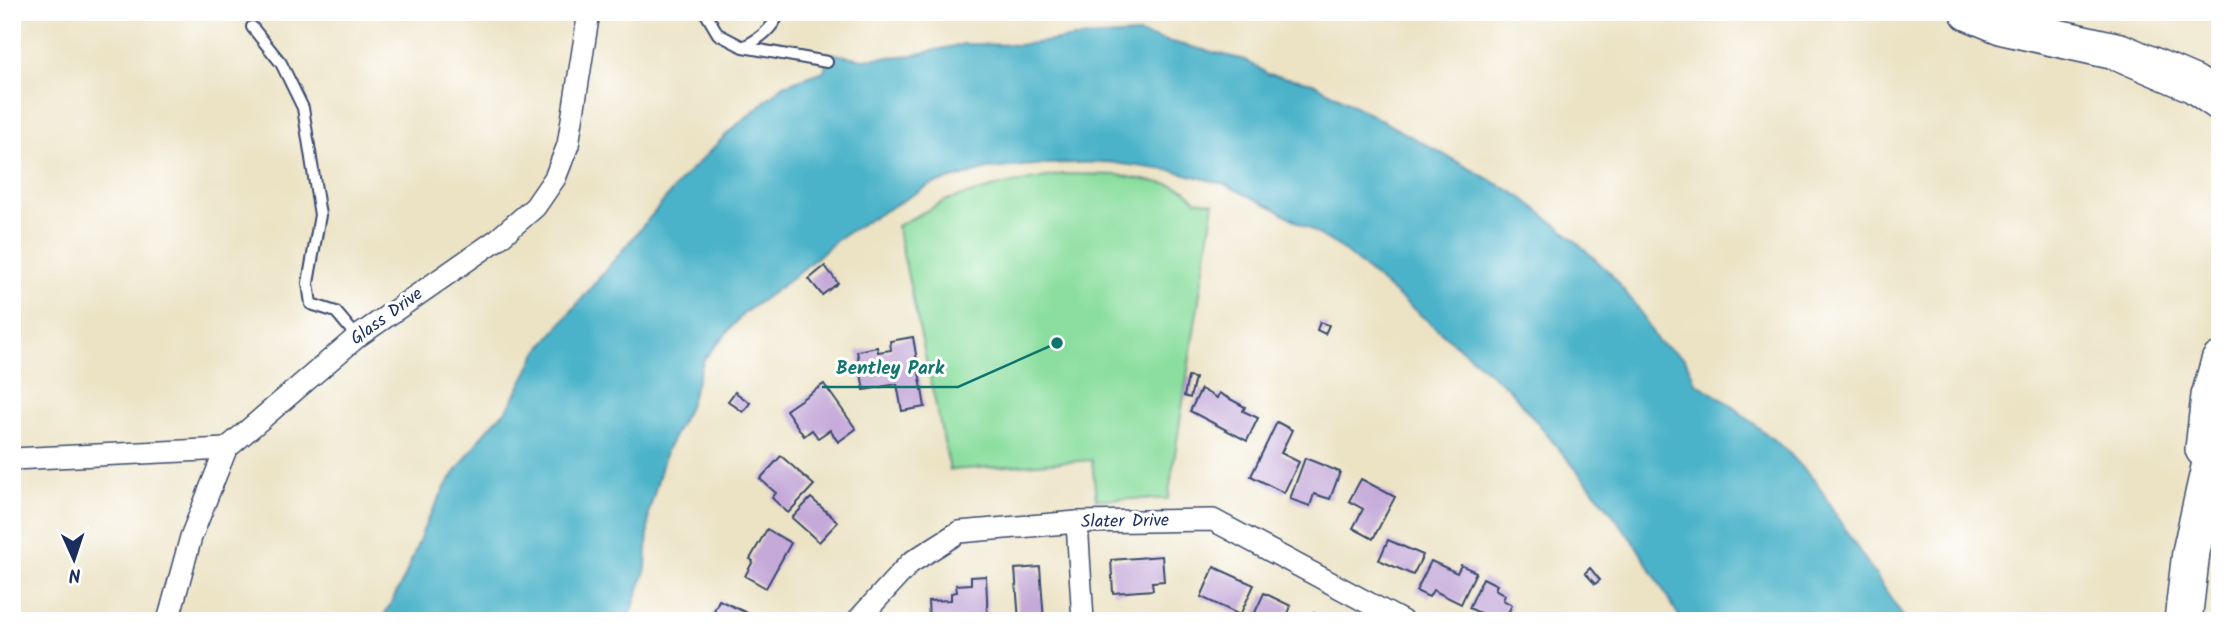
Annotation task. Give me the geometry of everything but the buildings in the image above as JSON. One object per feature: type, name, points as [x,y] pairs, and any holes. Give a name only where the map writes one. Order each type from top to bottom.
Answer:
[{"type":"highway","points":[[1969,12],[2003,26],[2120,52],[2194,84],[2220,102]]},
{"type":"highway","points":[[2183,621],[2210,396],[2220,361]]},
{"type":"highway","points":[[2191,552],[2220,423]]},
{"type":"street","name":"Glass Drive","points":[[168,621],[191,537],[226,449],[357,337],[498,239],[534,206],[555,178],[568,145],[589,12]]},
{"type":"street","points":[[12,459],[226,449]]},
{"type":"street","name":"Slater Drive","points":[[857,621],[909,563],[959,533],[1077,523],[1213,520],[1402,621]]},
{"type":"street","points":[[1077,523],[1083,621]]},
{"type":"lane","points":[[705,12],[718,34],[743,47],[827,62]]},
{"type":"lane","points":[[743,47],[762,37],[773,26],[780,12]]},
{"type":"lane","points":[[252,27],[281,63],[303,108],[320,215],[308,283],[311,304],[335,312],[357,337]]},
{"type":"green space","points":[[1064,174],[1118,175],[1172,185],[1186,190],[1195,200],[1214,203],[1168,499],[1096,499],[1092,460],[950,470],[897,226],[947,200],[1003,185]]},
{"type":"water","points":[[1138,34],[1245,60],[1268,74],[1313,83],[1520,196],[1568,234],[1610,273],[1638,308],[1658,342],[1685,359],[1696,383],[1727,402],[1786,450],[1817,483],[1906,621],[1682,621],[1637,547],[1605,504],[1509,389],[1338,246],[1274,208],[1224,184],[1174,171],[1107,162],[988,169],[930,185],[843,235],[790,280],[744,313],[704,359],[688,409],[666,451],[649,512],[646,569],[628,621],[381,621],[403,581],[427,521],[447,484],[484,433],[509,407],[538,351],[683,178],[729,132],[784,85],[824,71],[829,53],[863,59],[913,55],[964,44],[1019,45]]},
{"type":"place","name":"Bentley Park","points":[[1057,343]]}]
